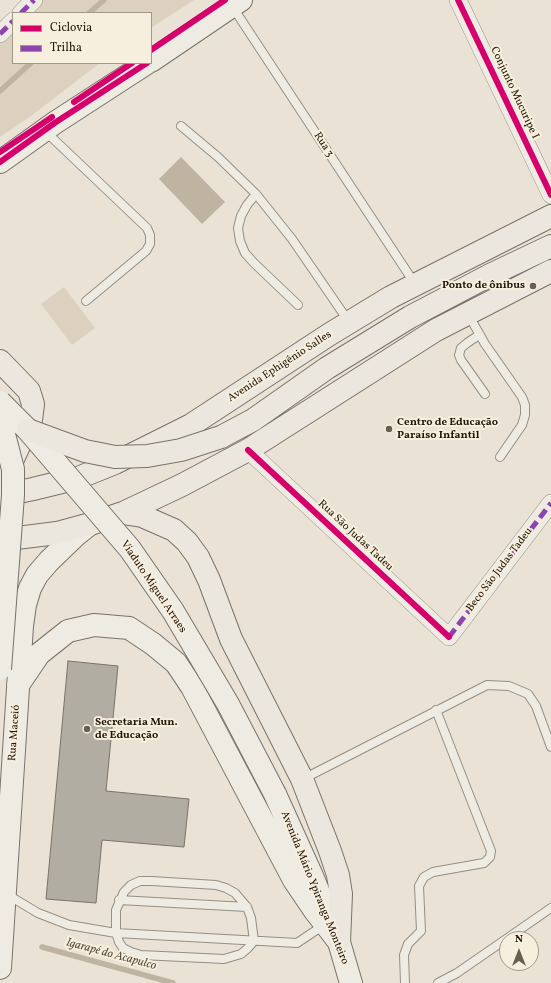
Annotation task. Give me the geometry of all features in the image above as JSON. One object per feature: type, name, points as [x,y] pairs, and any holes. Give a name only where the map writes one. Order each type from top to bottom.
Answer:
[{"type":"main road","points":[[152,60],[236,3]]},
{"type":"main road","points":[[0,162],[44,130],[145,64]]},
{"type":"main road","name":"Avenida Ephigênio Salles","points":[[0,496],[78,478],[115,463],[191,425],[391,297],[551,216]]},
{"type":"main road","points":[[28,430],[84,451],[115,457],[154,455],[181,450],[221,438],[253,420],[327,368],[410,317],[490,275],[551,246]]},
{"type":"main road","points":[[0,540],[57,533],[90,524],[123,513],[182,485],[248,450],[436,330],[551,272]]},
{"type":"main road","points":[[0,361],[29,391],[33,404],[31,420],[12,459],[0,477]]},
{"type":"main road","name":"Viaduto Miguel Arraes","points":[[0,402],[28,430],[130,549],[172,611],[228,704],[275,794]]},
{"type":"main road","points":[[0,419],[12,469],[13,495],[0,668]]},
{"type":"main road","points":[[123,513],[142,516],[174,530],[187,542],[198,556],[209,580],[231,639],[302,779],[338,875],[341,894],[339,942]]},
{"type":"main road","name":"Rua Maceió","points":[[0,968],[22,626],[25,606],[30,588],[37,575],[53,557],[90,524]]},
{"type":"main road","points":[[18,685],[39,654],[68,631],[94,625],[129,628],[153,644],[176,663],[192,687],[294,880],[325,925],[339,942]]},
{"type":"main road","name":"Avenida Mário Ypiranga Monteiro","points":[[275,794],[312,876],[339,942],[351,983]]},
{"type":"street","points":[[22,12],[34,0]]},
{"type":"street","name":"Conjunto Mucuripe I","points":[[458,0],[551,195]]},
{"type":"street","points":[[0,34],[12,22]]},
{"type":"street","name":"Rua São Judas Tadeu","points":[[248,450],[449,637]]},
{"type":"street","name":"Beco São Judas Tadeu","points":[[449,637],[551,504]]},
{"type":"lane","name":"Rua 3","points":[[236,3],[415,284]]},
{"type":"lane","points":[[181,126],[218,157],[256,194],[292,239],[349,323]]},
{"type":"lane","points":[[44,130],[147,228],[150,235],[150,244],[146,251],[86,301]]},
{"type":"lane","points":[[256,194],[241,216],[238,228],[240,241],[245,253],[254,263],[298,305]]},
{"type":"lane","points":[[468,313],[480,335],[522,397],[525,405],[525,415],[522,425],[500,457]]},
{"type":"lane","points":[[480,335],[467,342],[461,348],[459,355],[460,360],[485,394]]},
{"type":"lane","points":[[302,779],[487,685],[509,686],[528,694],[536,706],[551,747]]},
{"type":"lane","points":[[404,983],[404,955],[408,944],[421,931],[419,886],[424,877],[433,872],[484,863],[490,857],[491,851],[436,710]]},
{"type":"lane","points":[[140,881],[152,881],[216,885],[235,893],[247,907],[251,918],[254,941],[241,954],[224,959],[140,955],[123,948],[116,933],[116,910],[124,892],[140,881]]},
{"type":"lane","points":[[4,896],[13,898],[38,913],[69,925],[116,933],[297,943],[325,925]]},
{"type":"lane","points":[[120,900],[247,907]]},
{"type":"lane","points":[[438,983],[457,973],[551,908]]},
{"type":"shaded area","points":[[24,0],[194,0],[152,27],[152,12],[12,12]]},
{"type":"shaded area","points":[[12,12],[12,64],[99,64],[31,116],[0,137],[0,25]]},
{"type":"shaded area","points":[[181,157],[225,202],[202,224],[159,179]]},
{"type":"shaded area","points":[[64,287],[95,328],[72,345],[41,304]]},
{"type":"building","name":"Secretaria Mun. de Educação","points":[[68,661],[118,666],[106,791],[189,799],[184,847],[102,840],[96,903],[46,899]]},
{"type":"waterway","points":[[90,12],[104,0]]},
{"type":"waterway","points":[[0,91],[30,64]]},
{"type":"waterway","name":"Igarapé do Acapulco","points":[[42,947],[173,983]]},
{"type":"marked path","points":[[22,12],[34,0]]},
{"type":"marked path","points":[[0,34],[12,22]]},
{"type":"marked path","points":[[449,637],[551,503]]},
{"type":"cycle path","points":[[152,49],[225,0]]},
{"type":"cycle path","points":[[458,0],[551,195]]},
{"type":"cycle path","points":[[74,102],[131,64]]},
{"type":"cycle path","points":[[0,162],[56,122],[145,64]]},
{"type":"cycle path","points":[[0,152],[52,117]]},
{"type":"cycle path","points":[[248,450],[449,637]]},
{"type":"place","name":"Ponto de ônibus","points":[[533,286]]},
{"type":"place","name":"Centro de Educação Paraíso Infantil","points":[[389,429]]},
{"type":"place","name":"Secretaria Mun. de Educação","points":[[87,729]]}]
